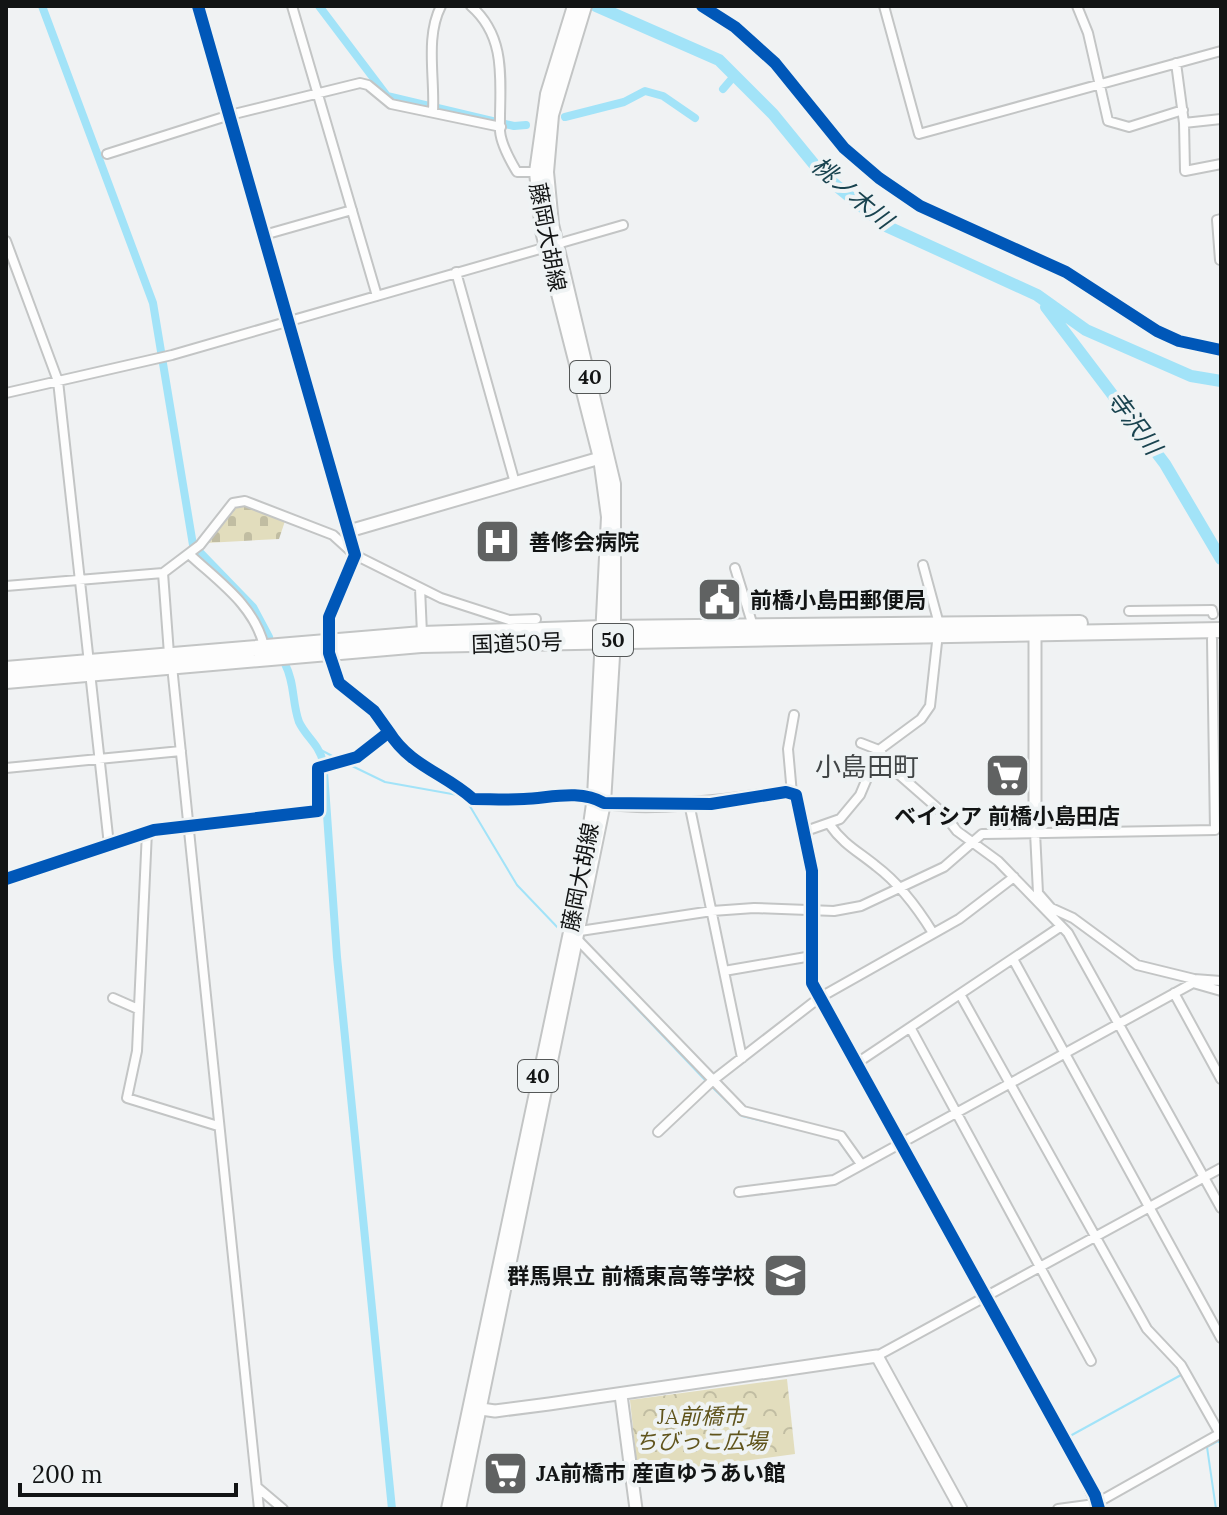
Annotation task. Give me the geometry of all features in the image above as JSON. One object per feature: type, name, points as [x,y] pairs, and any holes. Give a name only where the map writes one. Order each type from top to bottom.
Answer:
[{"type":"highway","name":"国道50号","points":[[6,669],[91,667],[328,647],[422,634],[939,630],[1217,618]]},
{"type":"highway","name":"国道50号","points":[[171,660],[264,646],[421,645],[753,626],[1217,635]]},
{"type":"highway","name":"国道50号","points":[[6,681],[91,667]]},
{"type":"main road","name":"藤岡大胡線","points":[[448,1509],[474,1408],[579,936],[599,800],[617,535],[610,456],[551,245],[547,192],[547,151],[552,115],[574,6]]},
{"type":"main road","name":"藤岡大胡線","points":[[585,6],[541,121],[536,172],[600,458],[608,517],[609,634]]},
{"type":"main road","name":"藤岡大胡線","points":[[459,1509],[474,1408],[599,800]]},
{"type":"street","points":[[198,6],[355,555],[329,617],[328,647],[339,683],[374,711],[401,752],[450,779],[473,799],[527,799],[547,794],[599,800],[689,803],[796,795],[812,871],[812,983],[1098,1506]]},
{"type":"street","points":[[292,6],[377,296]]},
{"type":"street","points":[[433,109],[435,71],[431,25],[441,6]]},
{"type":"street","points":[[471,6],[491,26],[497,42],[501,127],[517,172],[536,172]]},
{"type":"street","points":[[884,6],[919,134],[1221,51]]},
{"type":"street","points":[[1077,6],[1101,85],[1108,121],[1129,127],[1183,110]]},
{"type":"street","points":[[1176,63],[1183,110],[1185,171],[1221,166]]},
{"type":"street","points":[[107,154],[317,92],[364,84],[391,104],[433,109],[501,127]]},
{"type":"street","points":[[1184,123],[1221,119]]},
{"type":"street","points":[[264,235],[352,210]]},
{"type":"street","points":[[1220,260],[1217,220],[1221,219]]},
{"type":"street","points":[[6,393],[172,355],[623,225]]},
{"type":"street","points":[[6,241],[58,381],[109,845]]},
{"type":"street","points":[[456,272],[515,483]]},
{"type":"street","points":[[349,531],[600,458]]},
{"type":"street","points":[[6,586],[163,573],[200,545],[233,503],[245,501],[333,535],[355,555],[420,588],[509,620],[536,619]]},
{"type":"street","points":[[189,554],[248,608],[259,624],[264,646]]},
{"type":"street","points":[[803,832],[840,819],[860,795],[879,750],[921,719],[930,706],[939,630],[923,565]]},
{"type":"street","points":[[735,568],[753,626]]},
{"type":"street","points":[[163,573],[259,1509]]},
{"type":"street","points":[[420,588],[422,634]]},
{"type":"street","points":[[1129,611],[1212,610],[1217,618]]},
{"type":"street","points":[[1035,633],[1038,893],[1051,908],[1095,933],[1137,965],[1221,991]]},
{"type":"street","points":[[579,936],[712,911],[787,908],[814,911],[861,906],[944,867],[982,834],[1215,830],[1217,635]]},
{"type":"street","points":[[792,794],[788,749],[794,715]]},
{"type":"street","points":[[6,879],[147,831],[318,811],[318,768],[357,757],[389,732]]},
{"type":"street","points":[[861,743],[879,750],[895,771],[1014,877],[1068,933],[1221,1208]]},
{"type":"street","points":[[6,768],[181,751]]},
{"type":"street","points":[[689,803],[742,1058]]},
{"type":"street","points":[[830,825],[855,853],[875,865],[900,889],[933,933]]},
{"type":"street","points":[[147,831],[137,1051],[127,1098],[218,1126]]},
{"type":"street","points":[[658,1132],[712,1081],[819,998],[959,919],[1014,877]]},
{"type":"street","points":[[857,1063],[1060,927],[1095,933]]},
{"type":"street","points":[[579,936],[743,1111],[841,1136],[861,1164]]},
{"type":"street","points":[[724,971],[812,956]]},
{"type":"street","points":[[1013,959],[1221,1338]]},
{"type":"street","points":[[739,1192],[834,1180],[1119,1026],[1194,981],[1221,981]]},
{"type":"street","points":[[1174,993],[1221,1079]]},
{"type":"street","points":[[961,996],[1147,1329],[1181,1365],[1220,1435],[1098,1506],[1058,1509]]},
{"type":"street","points":[[113,998],[138,1009]]},
{"type":"street","points":[[911,1029],[1091,1361]]},
{"type":"street","points":[[474,1408],[495,1411],[621,1395],[877,1356],[1098,1238],[1221,1168]]},
{"type":"street","points":[[877,1356],[961,1509]]},
{"type":"street","points":[[621,1395],[636,1509]]},
{"type":"street","points":[[257,1487],[283,1509]]},
{"type":"green space","points":[[246,505],[286,518],[279,539],[206,543],[233,507]]},
{"type":"green space","name":"JA前橋市 ちびっこ広場","points":[[787,1379],[795,1454],[638,1475],[630,1400]]},
{"type":"waterway","points":[[42,6],[153,303],[193,545],[253,607],[269,637]]},
{"type":"waterway","points":[[319,6],[387,96],[514,126],[526,125]]},
{"type":"waterway","name":"桃ノ木川","points":[[596,6],[719,60],[773,114],[822,174],[886,226],[1037,295],[1086,330],[1191,376],[1221,381]]},
{"type":"waterway","points":[[723,89],[735,75]]},
{"type":"waterway","points":[[565,117],[624,102],[645,91],[663,96],[695,118]]},
{"type":"waterway","name":"寺沢川","points":[[1046,307],[1165,464],[1221,559]]},
{"type":"waterway","points":[[285,664],[299,722],[319,750],[323,762]]},
{"type":"waterway","points":[[319,749],[336,758]]},
{"type":"waterway","points":[[350,765],[385,782],[463,796]]},
{"type":"waterway","points":[[324,772],[337,957],[392,1509]]},
{"type":"waterway","points":[[468,803],[517,885],[560,930]]},
{"type":"waterway","points":[[584,953],[705,1080]]},
{"type":"waterway","points":[[712,1087],[742,1116],[805,1131]]},
{"type":"waterway","points":[[838,1140],[854,1162]]},
{"type":"waterway","points":[[897,1150],[944,1236]]},
{"type":"waterway","points":[[955,1254],[976,1294]]},
{"type":"waterway","points":[[983,1306],[1058,1443]]},
{"type":"waterway","points":[[1070,1436],[1181,1375]]},
{"type":"waterway","points":[[1200,1407],[1213,1430]]},
{"type":"waterway","points":[[1216,1509],[1207,1447],[1218,1441],[1221,1444]]},
{"type":"cycle path","points":[[6,879],[154,830],[318,811],[318,768],[357,757],[389,732],[374,711],[339,683],[329,653],[329,617],[355,555],[198,6]]},
{"type":"cycle path","points":[[702,6],[735,27],[775,63],[844,148],[879,178],[920,206],[1066,272],[1157,331],[1179,341],[1221,350]]},
{"type":"cycle path","points":[[389,732],[397,744],[417,761],[473,799],[575,795],[604,803],[711,804],[786,792],[796,795],[812,871],[812,983],[1095,1495],[1099,1509]]},
{"type":"place","name":"善修会病院","points":[[498,542]]},
{"type":"place","name":"前橋小島田郵便局","points":[[719,600]]},
{"type":"place","name":"ベイシア 前橋小島田店","points":[[1007,775]]},
{"type":"place","name":"群馬県立 前橋東高等学校","points":[[786,1276]]},
{"type":"place","name":"JA前橋市 産直ゆうあい館","points":[[505,1473]]},
{"type":"district","name":"小島田町","points":[[867,767]]}]
